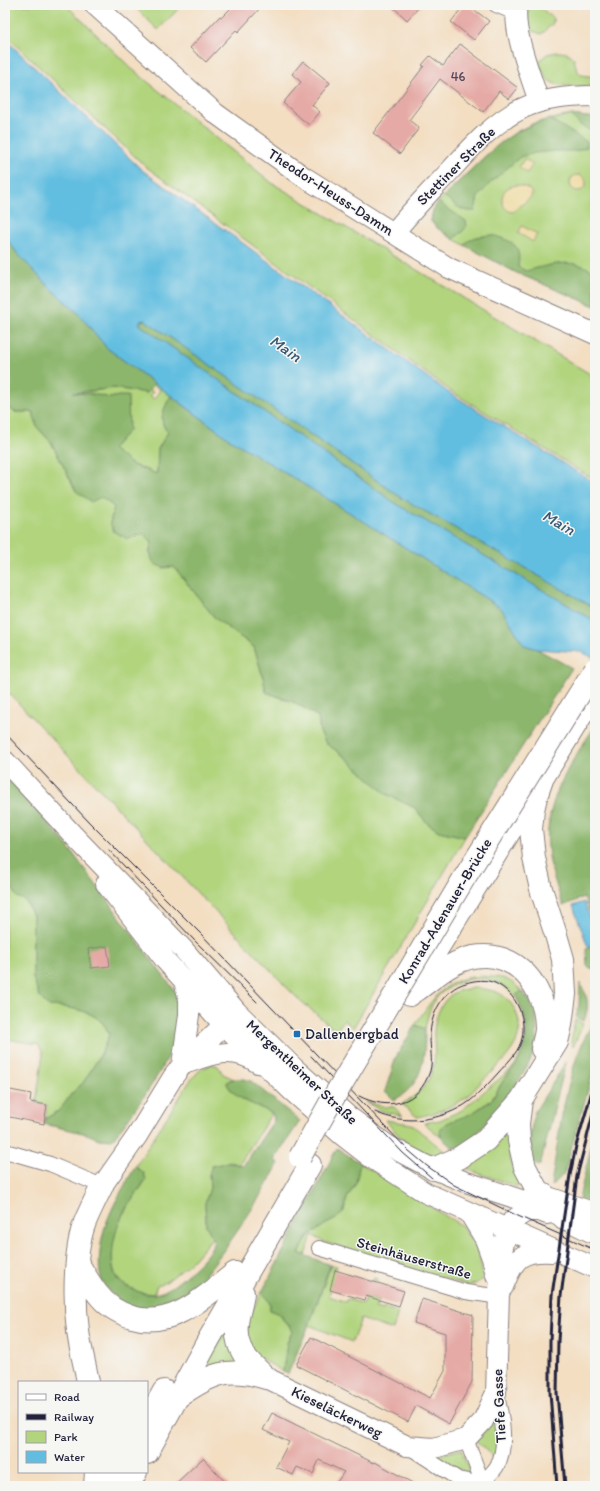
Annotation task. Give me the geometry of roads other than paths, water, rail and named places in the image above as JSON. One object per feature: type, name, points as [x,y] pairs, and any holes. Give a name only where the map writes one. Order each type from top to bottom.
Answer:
[{"type":"main road","name":"Theodor-Heuss-Damm","points":[[95,5],[215,114],[304,177],[449,268],[595,334]]},
{"type":"main road","points":[[516,9],[516,29],[540,102]]},
{"type":"main road","name":"Stettiner Straße","points":[[394,233],[411,211],[473,146],[491,129],[508,117],[524,108],[540,102],[565,98],[595,96]]},
{"type":"main road","name":"Konrad-Adenauer-Brücke","points":[[305,1161],[329,1105],[459,887],[595,669]]},
{"type":"main road","points":[[148,1451],[240,1276],[305,1161],[410,995],[595,693]]},
{"type":"main road","name":"Mergentheimer Straße","points":[[5,761],[74,836],[183,949],[226,1013],[275,1074],[342,1135],[373,1159],[426,1193],[470,1214],[595,1268]]},
{"type":"main road","points":[[433,1169],[459,1158],[486,1140],[526,1092],[557,1042],[565,994],[563,959],[541,889],[532,847],[531,829],[536,797],[544,774]]},
{"type":"main road","name":"Mergentheimer Straße","points":[[74,836],[91,863],[125,909],[166,961],[184,981],[294,1068],[348,1116],[387,1144],[433,1169],[463,1181],[527,1202],[564,1219],[592,1228]]},
{"type":"main road","points":[[410,995],[450,966],[472,958],[487,957],[505,960],[521,969],[534,983],[543,1004],[546,1030],[542,1049],[526,1092],[518,1124],[519,1141],[525,1167],[537,1190],[592,1228]]},
{"type":"main road","points":[[182,1065],[190,1015],[189,999],[184,981]]},
{"type":"main road","points":[[88,1381],[78,1331],[76,1302],[77,1262],[85,1223],[108,1178],[137,1136],[157,1101],[182,1065],[226,1013]]},
{"type":"main road","points":[[182,1065],[215,1053],[232,1053],[252,1059],[275,1074]]},
{"type":"main road","points":[[548,1198],[564,1219]]},
{"type":"main road","points":[[507,1230],[513,1220],[530,1211],[540,1211],[592,1228]]},
{"type":"main road","name":"Tiefe Gasse","points":[[470,1214],[485,1238],[492,1258],[500,1297]]},
{"type":"main road","name":"Tiefe Gasse","points":[[496,1393],[500,1260],[507,1230]]},
{"type":"main road","name":"Tiefe Gasse","points":[[500,1297],[515,1262],[524,1254],[537,1251],[556,1252]]},
{"type":"main road","points":[[77,1262],[98,1294],[109,1306],[124,1315],[142,1320],[158,1320],[172,1316],[192,1306],[240,1276]]},
{"type":"main road","points":[[240,1276],[242,1304],[237,1322],[236,1333],[238,1343],[247,1360],[267,1378]]},
{"type":"main road","points":[[148,1419],[174,1374],[240,1276]]},
{"type":"main road","points":[[177,1398],[206,1378],[218,1374],[240,1372],[252,1373],[267,1378]]},
{"type":"main road","name":"Kieseläckerweg","points":[[267,1378],[407,1446],[434,1448],[466,1440]]},
{"type":"main road","points":[[466,1440],[483,1421],[496,1393]]},
{"type":"main road","points":[[94,1486],[96,1473]]},
{"type":"main road","points":[[110,1486],[117,1473]]},
{"type":"main road","points":[[128,1486],[135,1473]]},
{"type":"street","points":[[496,5],[516,9]]},
{"type":"street","points":[[5,1151],[108,1178]]},
{"type":"street","name":"Steinhäuserstraße","points":[[319,1248],[466,1292],[500,1297]]},
{"type":"street","name":"Tiefe Gasse","points":[[482,1485],[497,1466],[503,1444],[502,1413],[496,1393]]},
{"type":"street","points":[[466,1440],[482,1485]]},
{"type":"street","name":"Kieseläckerweg","points":[[407,1446],[458,1479],[482,1485]]},
{"type":"water","name":"Main","points":[[5,39],[142,170],[448,392],[595,483],[595,608],[402,498],[145,320],[140,321],[140,325],[395,503],[595,621],[595,659],[582,652],[537,649],[524,645],[501,608],[228,438],[107,348],[78,313],[51,289],[16,252],[5,236]]},
{"type":"water","points":[[584,902],[595,932],[595,944],[588,947],[573,906]]},
{"type":"tram line","points":[[5,733],[89,822],[201,934],[408,1150],[427,1166],[454,1185],[518,1216],[595,1250]]},
{"type":"tram line","points":[[109,850],[194,940],[257,1002]]},
{"type":"tram line","points":[[359,1096],[370,1101],[391,1104],[410,1098],[418,1091],[425,1082],[431,1067],[430,1037],[432,1020],[435,1012],[445,997],[458,986],[484,980],[495,983],[503,988],[515,1000],[522,1016],[523,1034],[521,1042],[511,1059],[474,1098],[448,1113],[424,1119],[399,1119],[375,1112]]},
{"type":"tram line","points":[[311,1056],[403,1153],[432,1178]]},
{"type":"railway","points":[[557,1486],[550,1392],[552,1295],[570,1175],[576,1146],[595,1081]]},
{"type":"railway","points":[[565,1486],[557,1393],[561,1296],[577,1176],[595,1106]]},
{"type":"place","name":"Dallenbergbad","points":[[297,1034]]}]
